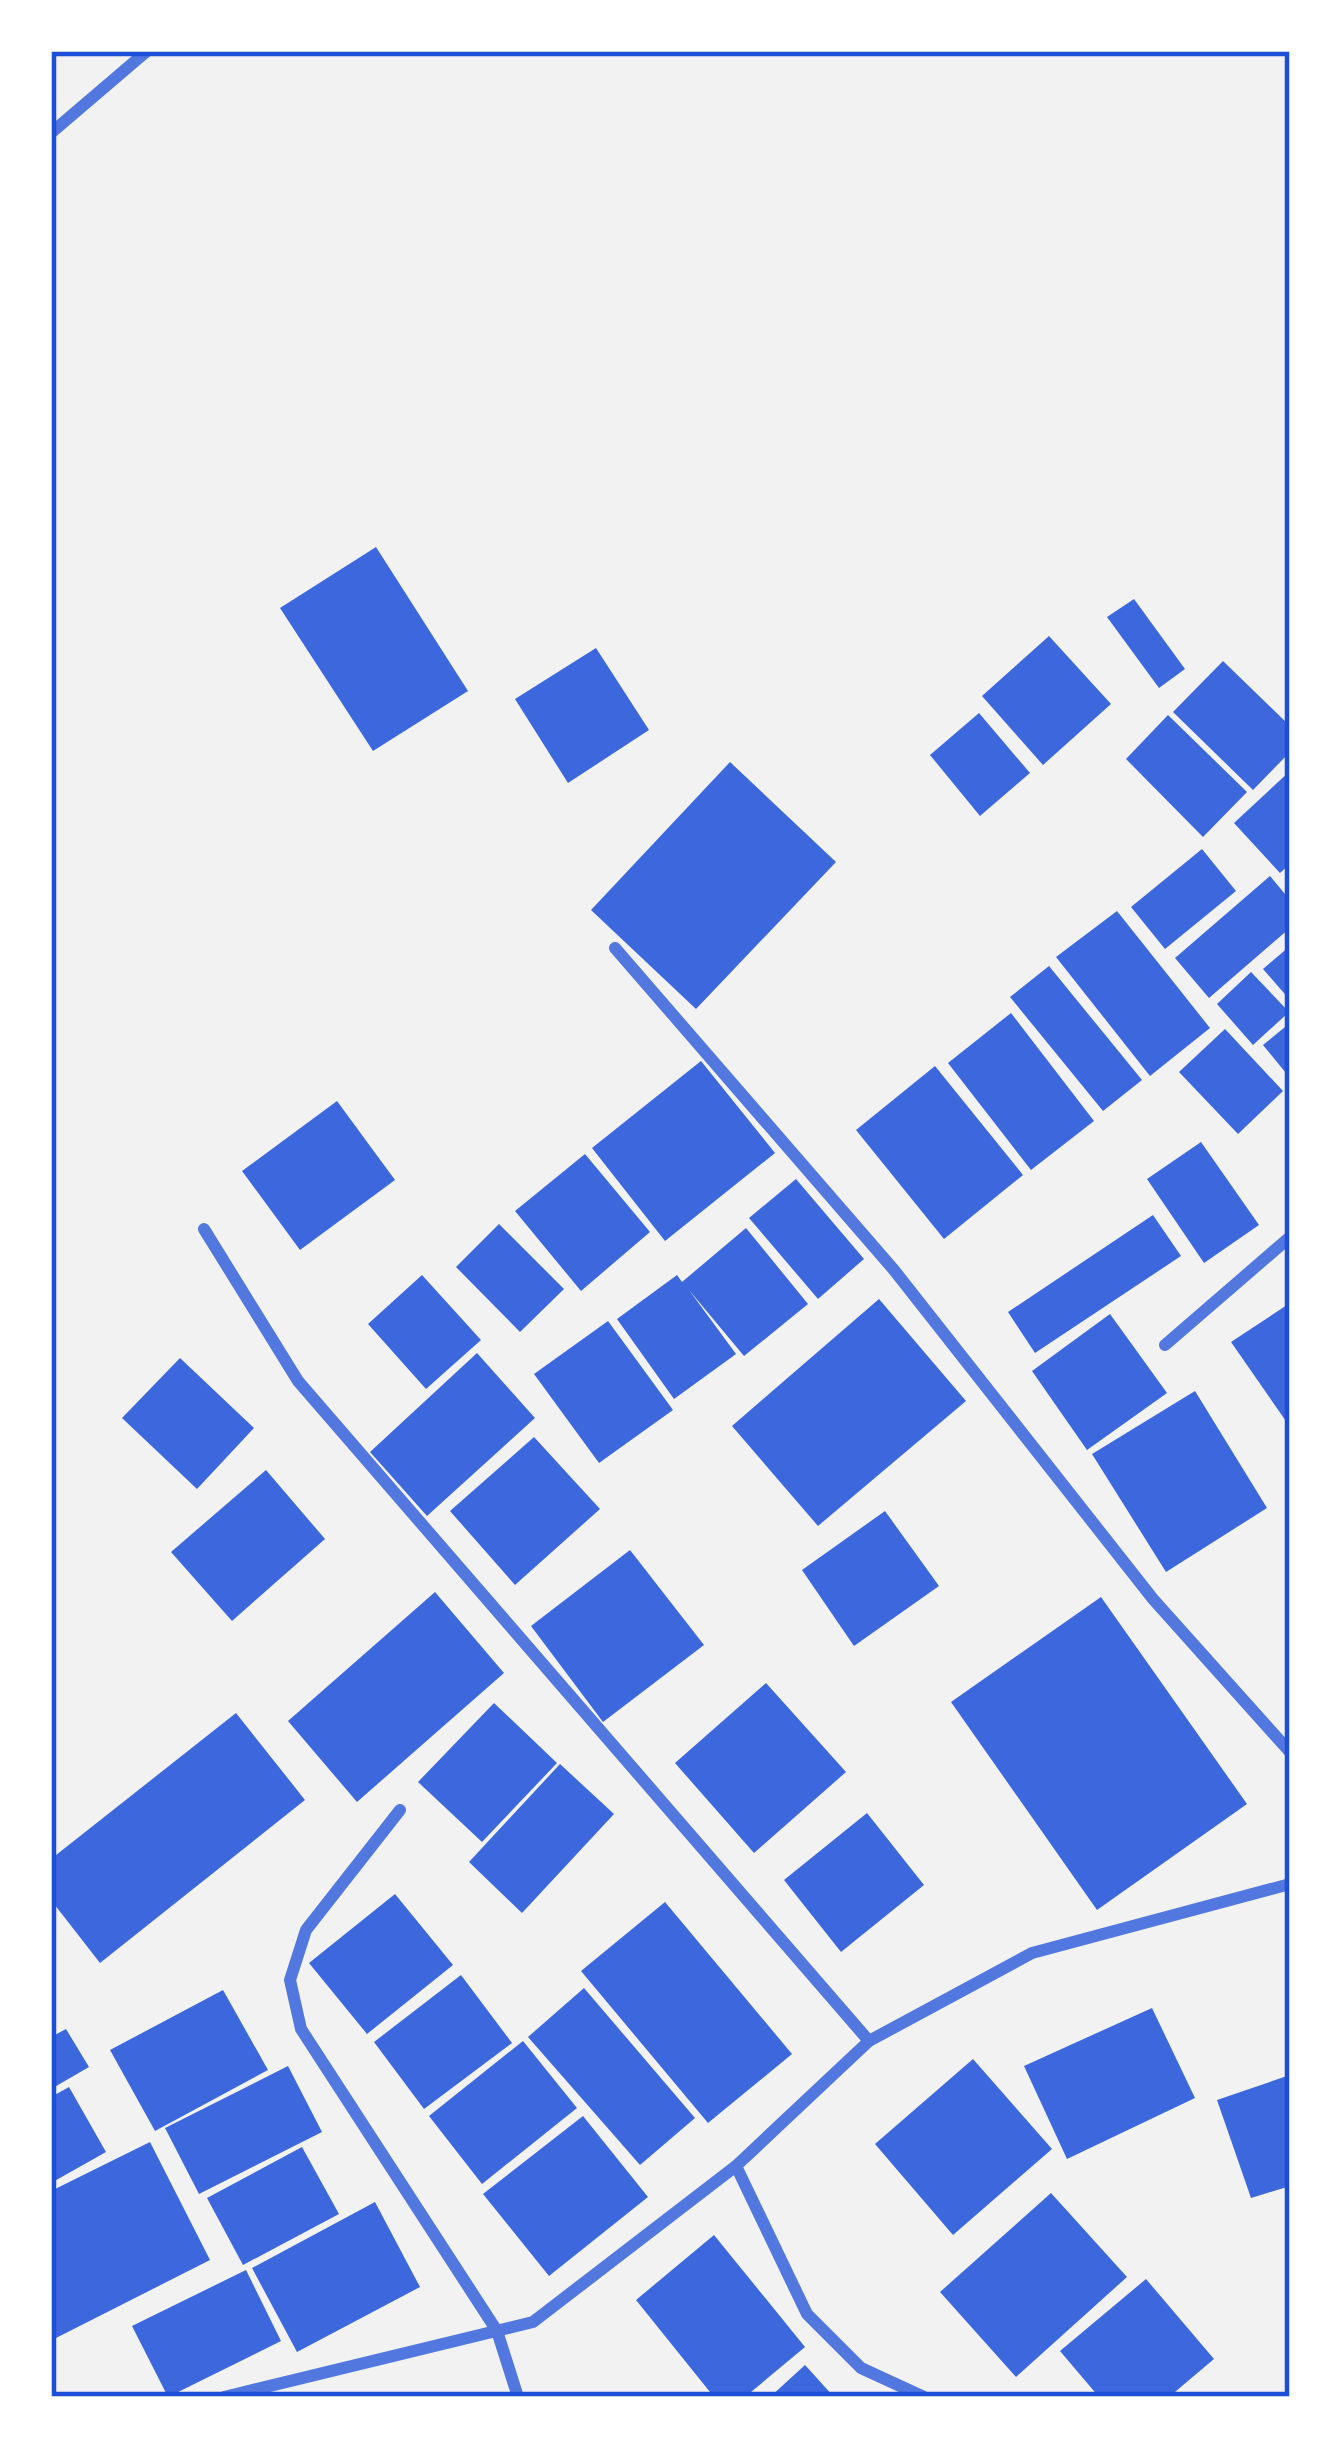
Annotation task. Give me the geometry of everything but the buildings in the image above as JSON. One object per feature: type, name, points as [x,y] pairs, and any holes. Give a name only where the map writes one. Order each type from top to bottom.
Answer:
[{"type":"street","points":[[51,133],[147,51]]},
{"type":"street","points":[[616,948],[894,1270],[1153,1599],[1290,1752]]},
{"type":"street","points":[[204,1228],[298,1381],[869,2041]]},
{"type":"street","points":[[1165,1345],[1290,1237]]},
{"type":"street","points":[[400,1810],[306,1930],[290,1980],[301,2029],[497,2331],[518,2397]]},
{"type":"street","points":[[224,2397],[533,2321],[736,2166],[869,2041],[1032,1953],[1290,1884]]},
{"type":"street","points":[[736,2166],[807,2314],[861,2368],[924,2397]]}]
